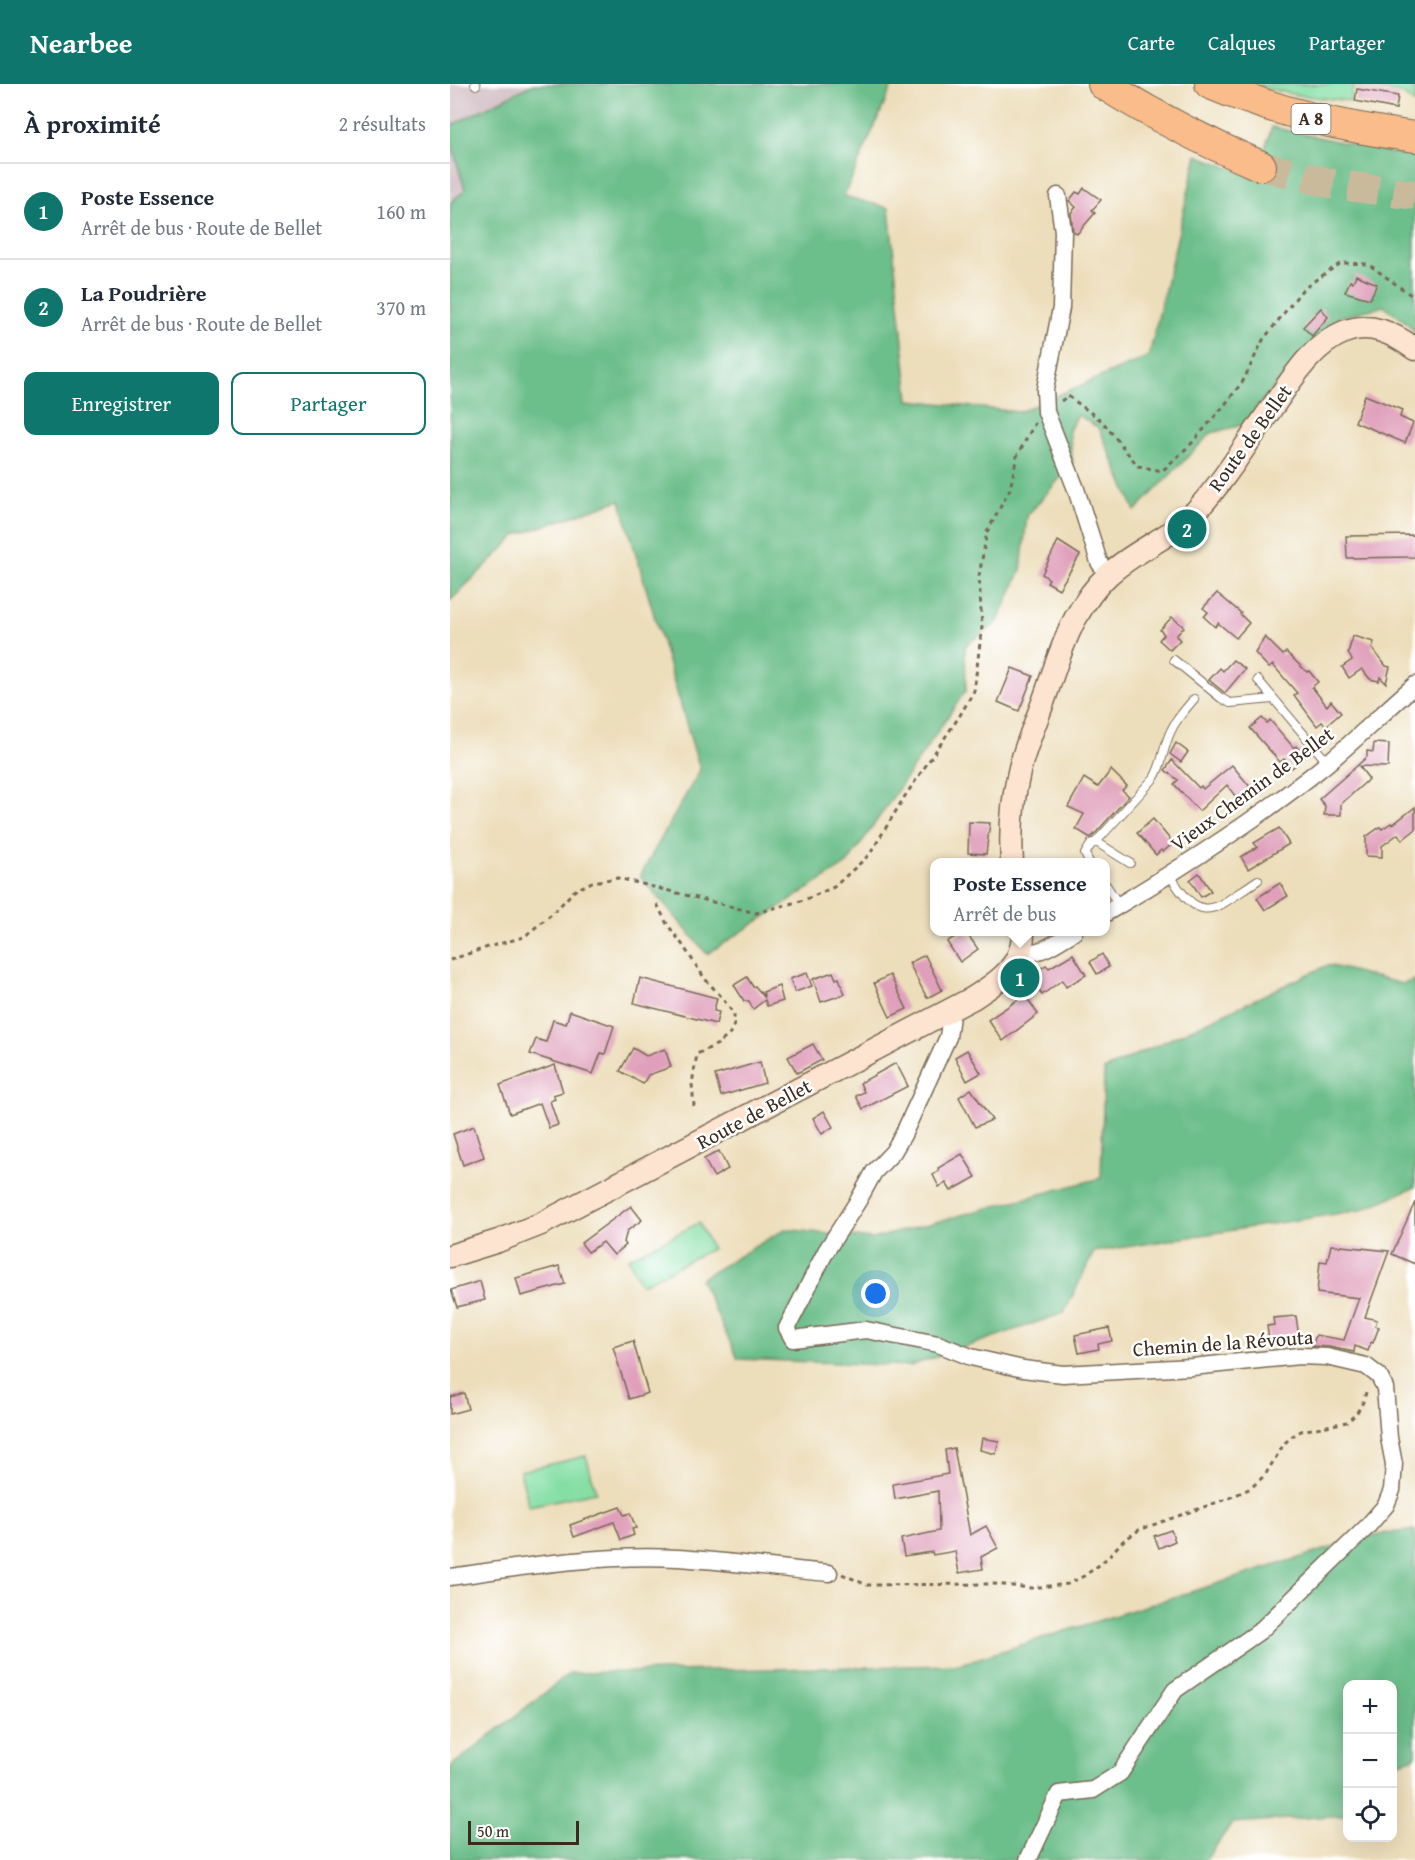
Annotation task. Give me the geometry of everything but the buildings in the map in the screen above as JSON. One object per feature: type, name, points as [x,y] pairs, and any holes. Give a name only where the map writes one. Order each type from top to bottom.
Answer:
[{"type":"highway","points":[[1103,84],[1168,123],[1260,166]]},
{"type":"highway","name":"A 8","points":[[1210,84],[1240,97],[1319,121],[1415,137]]},
{"type":"main road","name":"Route de Bellet","points":[[1012,858],[1011,825],[1019,770],[1070,630],[1089,596],[1108,576],[1175,530],[1196,511],[1213,491],[1311,354],[1323,344],[1344,332],[1357,328],[1368,328],[1378,329],[1400,339],[1415,350]]},
{"type":"main road","name":"Route de Bellet","points":[[450,1256],[541,1224],[952,1009],[992,986],[1009,971],[1022,942]]},
{"type":"street","points":[[1058,196],[1063,231],[1061,299],[1045,390],[1046,412],[1076,489],[1098,562],[1108,576]]},
{"type":"street","name":"Vieux Chemin de Bellet","points":[[1112,909],[1170,875],[1225,838],[1328,763],[1415,685]]},
{"type":"street","points":[[1022,942],[1033,954],[1047,949],[1068,936]]},
{"type":"street","name":"Chemin de la Révouta","points":[[952,1009],[948,1037],[903,1135],[892,1152],[874,1172],[826,1251],[787,1328],[793,1339],[866,1330],[938,1344],[971,1357],[1023,1369],[1063,1374],[1192,1367],[1299,1356],[1327,1358],[1366,1366]]},
{"type":"street","points":[[1028,1860],[1059,1794],[1093,1790],[1120,1773],[1175,1690],[1260,1630],[1367,1527],[1386,1505],[1392,1490],[1394,1464],[1389,1438],[1385,1388],[1379,1376],[1366,1366]]},
{"type":"street","points":[[450,1576],[556,1562],[631,1558],[679,1558],[829,1573]]},
{"type":"lane","points":[[1174,660],[1230,703],[1274,699]]},
{"type":"lane","points":[[1258,680],[1328,763]]},
{"type":"lane","points":[[1087,858],[1085,854],[1088,848],[1154,778],[1161,767],[1167,740],[1174,723],[1194,699]]},
{"type":"lane","points":[[1095,843],[1130,863]]},
{"type":"lane","points":[[1170,875],[1187,900],[1202,909],[1211,909],[1219,905],[1258,880]]},
{"type":"path","points":[[450,960],[524,938],[574,891],[592,882],[618,878],[756,913],[804,900],[834,887],[870,854],[974,691],[982,627],[979,576],[987,532],[1010,489],[1017,456],[1035,423],[1068,396],[1102,421],[1138,466],[1162,471],[1191,444],[1244,381],[1263,340],[1302,291],[1341,262],[1368,264],[1415,298]]},
{"type":"path","points":[[657,904],[667,924],[705,979],[720,994],[734,1014],[734,1025],[729,1035],[718,1044],[697,1054],[692,1084],[694,1106]]},
{"type":"path","points":[[829,1573],[847,1574],[867,1585],[994,1584],[1031,1588],[1068,1584],[1093,1570],[1123,1541],[1139,1530],[1251,1488],[1265,1474],[1284,1444],[1301,1431],[1347,1422],[1356,1414],[1367,1391],[1366,1366]]},
{"type":"shaded area","points":[[450,84],[533,84],[450,126]]},
{"type":"shaded area","points":[[450,139],[465,190],[450,203]]},
{"type":"green space","points":[[533,84],[893,84],[844,196],[889,208],[909,400],[1019,412],[1149,356],[1197,155],[1255,178],[1272,127],[1390,153],[1415,154],[1415,333],[1407,323],[1384,306],[1340,317],[1303,353],[1242,425],[1211,433],[1135,511],[1099,428],[1078,415],[1069,430],[1073,463],[1027,516],[1021,570],[997,623],[965,646],[966,690],[847,864],[707,954],[640,876],[700,770],[620,500],[517,535],[450,601],[450,203],[465,190],[450,139],[450,126]]},
{"type":"green space","points":[[1262,84],[1415,84],[1415,104],[1401,93],[1354,86],[1350,101],[1296,95],[1257,86]]},
{"type":"green space","points":[[1328,965],[1402,984],[1415,980],[1415,1187],[1361,1210],[1094,1252],[1064,1313],[910,1366],[738,1359],[700,1279],[785,1229],[872,1239],[1101,1178],[1104,1070]]},
{"type":"green space","points":[[699,1223],[712,1249],[641,1285],[628,1258]]},
{"type":"green space","points":[[586,1456],[596,1492],[529,1506],[520,1471]]},
{"type":"green space","points":[[1415,1530],[1415,1757],[1397,1763],[1397,1680],[1343,1680],[1343,1815],[1232,1823],[1206,1860],[450,1860],[450,1767],[570,1673],[957,1665],[1372,1535]]},
{"type":"tunnel","points":[[1261,166],[1333,184],[1415,195]]},
{"type":"place","name":"La Poudrière","points":[[1187,529]]},
{"type":"place","name":"Poste Essence","points":[[1020,978]]}]
